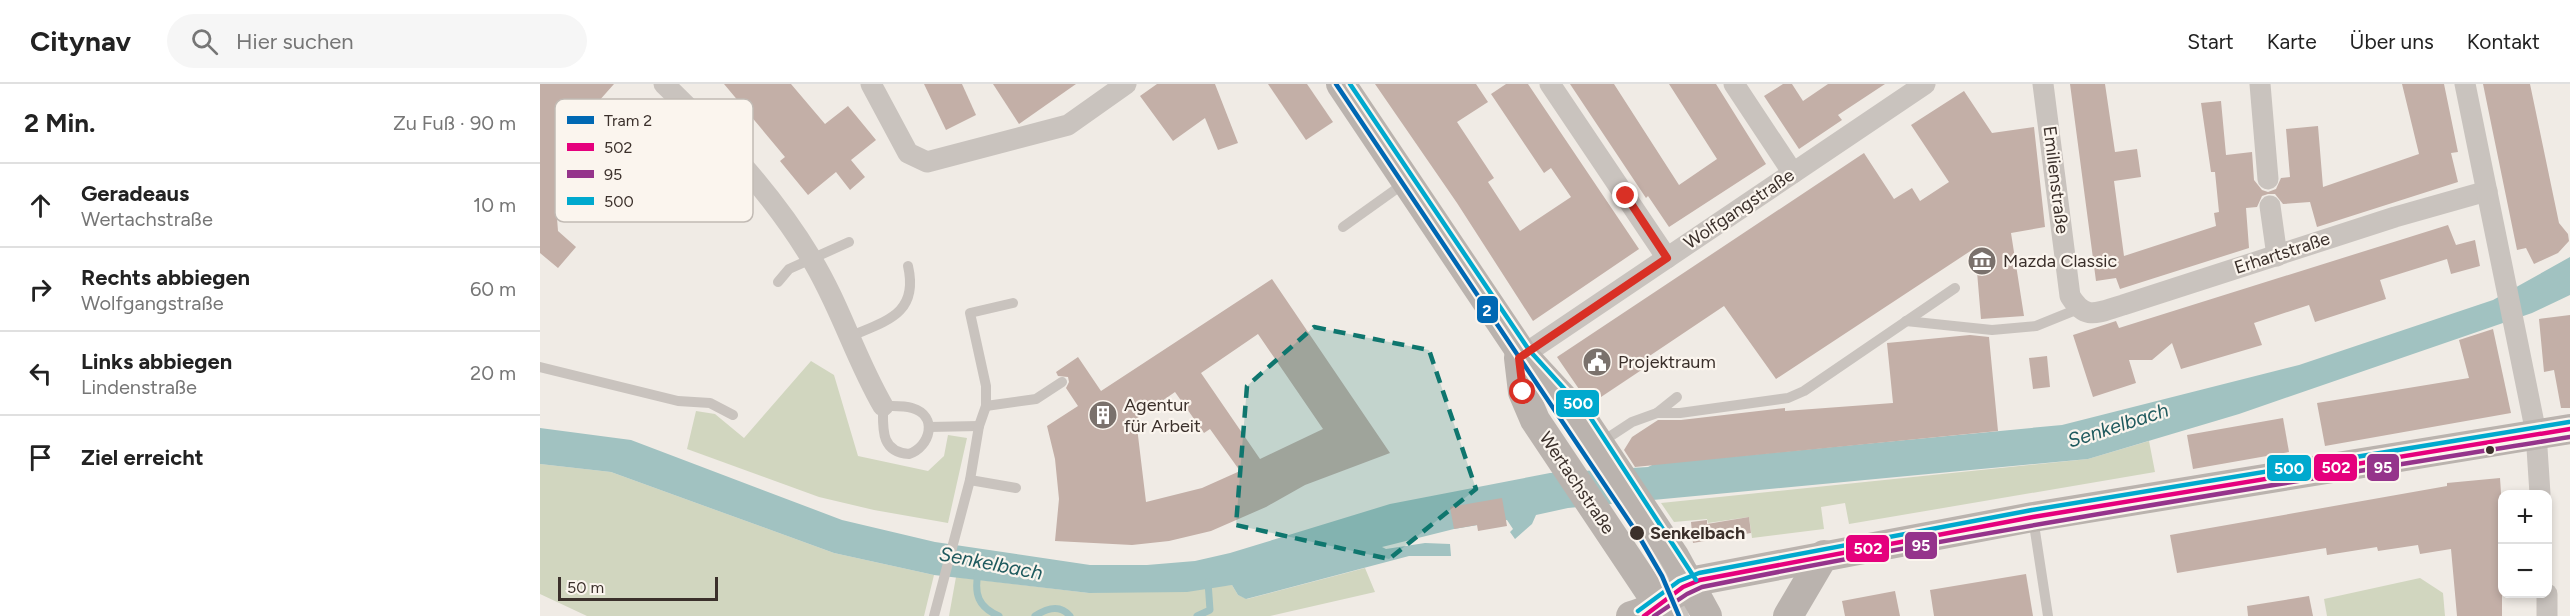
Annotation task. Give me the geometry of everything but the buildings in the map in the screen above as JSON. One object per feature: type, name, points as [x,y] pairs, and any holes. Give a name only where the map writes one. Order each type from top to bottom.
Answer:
[{"type":"street","points":[[664,84],[679,99]]},
{"type":"street","points":[[871,84],[908,153],[927,162],[1068,125],[1121,86]]},
{"type":"street","points":[[1341,84],[1523,355],[1571,405],[1587,437],[1617,469],[1641,504],[1662,607]]},
{"type":"street","points":[[1550,84],[1667,258]]},
{"type":"street","points":[[1734,84],[1793,173]]},
{"type":"street","name":"Emilienstraße","points":[[2043,84],[2070,296],[2078,309]]},
{"type":"street","points":[[2260,84],[2268,179]]},
{"type":"street","points":[[2465,84],[2536,433],[2540,490]]},
{"type":"street","name":"Wolfgangstraße","points":[[1523,355],[1921,85]]},
{"type":"street","points":[[753,179],[812,259],[866,376],[883,406]]},
{"type":"street","name":"Erhartstraße","points":[[2078,309],[2094,313],[2113,308],[2487,191]]},
{"type":"street","points":[[2270,206],[2277,256]]},
{"type":"street","name":"Wertachstraße","points":[[1523,355],[1519,358],[1523,392],[1535,420],[1662,607]]},
{"type":"street","points":[[1662,607],[1824,555],[2033,517],[2570,429]]},
{"type":"street","points":[[1788,616],[1824,555]]},
{"type":"street","points":[[2547,598],[2547,616]]},
{"type":"street","points":[[1662,607],[1707,616]]},
{"type":"lane","points":[[1343,227],[1407,182]]},
{"type":"lane","points":[[778,282],[789,269],[849,242]]},
{"type":"lane","points":[[849,337],[892,318],[901,310],[912,291],[908,266]]},
{"type":"lane","points":[[1657,413],[1680,413],[1788,398],[1804,391],[1956,288]]},
{"type":"lane","points":[[934,616],[945,582],[970,480],[979,426],[986,406],[986,386],[970,313],[1013,303]]},
{"type":"lane","points":[[1906,321],[1992,330],[2036,326],[2078,309]]},
{"type":"lane","points":[[540,367],[678,401],[710,403],[733,415]]},
{"type":"lane","points":[[986,406],[1036,399],[1062,382]]},
{"type":"lane","points":[[1587,437],[1657,413],[1677,397]]},
{"type":"lane","points":[[883,406],[913,408],[925,417],[929,427],[927,440],[916,451],[909,454],[893,450],[884,439],[883,406]]},
{"type":"lane","points":[[929,427],[979,426]]},
{"type":"lane","points":[[970,480],[1016,488]]},
{"type":"lane","points":[[2033,517],[2048,616]]},
{"type":"lane","points":[[1646,538],[1662,607]]},
{"type":"highlighted area","points":[[1314,327],[1429,350],[1476,489],[1389,559],[1236,525],[1247,386]]},
{"type":"green space","points":[[811,361],[834,375],[858,456],[928,471],[944,456],[948,435],[967,438],[948,523],[874,510],[819,497],[687,449],[696,411],[715,414],[744,438]]},
{"type":"green space","points":[[2149,441],[2155,472],[1849,524],[1845,503],[1821,507],[1824,529],[1752,538],[1749,517],[1708,523],[1707,519],[1674,522],[1661,503],[2088,459]]},
{"type":"green space","points":[[540,464],[611,472],[834,553],[934,575],[924,616],[587,616],[540,594]]},
{"type":"green space","points":[[1365,568],[1375,592],[1270,616],[949,616],[956,577],[1089,593],[1232,585],[1238,595],[1247,599]]},
{"type":"green space","points":[[2420,578],[2443,593],[2445,616],[2327,616],[2324,599]]},
{"type":"water","points":[[2570,257],[2570,295],[2532,313],[2239,414],[2088,459],[1568,508],[1536,515],[1532,524],[1515,539],[1510,532],[1513,529],[1507,520],[1454,529],[1382,547],[1386,549],[1425,543],[1450,544],[1451,556],[1409,556],[1246,599],[1238,595],[1232,585],[1187,592],[1089,593],[934,575],[834,553],[611,472],[540,464],[540,428],[631,440],[842,520],[935,542],[1090,565],[1147,565],[1195,561],[1230,553],[1390,504],[1550,473],[1648,467],[1654,464],[2062,425],[2299,365],[2493,300]]},
{"type":"waterway","points":[[978,573],[979,599],[986,608],[999,616]]},
{"type":"waterway","points":[[1197,616],[1210,610],[1208,582]]},
{"type":"waterway","points":[[1035,616],[1053,608],[1062,610],[1070,616]]},
{"type":"tram line","name":"2","points":[[1336,84],[1637,533],[1662,576],[1679,616]]},
{"type":"transit line","name":"500","points":[[1350,84],[1529,350],[1590,417],[1696,580]]},
{"type":"transit line","name":"500","points":[[1638,611],[1679,581],[1699,573],[2032,510],[2569,422]]},
{"type":"transit line","name":"502","points":[[1644,616],[1683,587],[1700,580],[2033,517],[2570,429]]},
{"type":"transit line","name":"95","points":[[1654,616],[1702,587],[2135,508],[2570,437]]},
{"type":"place","name":"Mazda Classic","points":[[1982,261]]},
{"type":"place","name":"Projektraum","points":[[1597,362]]},
{"type":"place","name":"Agentur für Arbeit","points":[[1103,415]]},
{"type":"place","name":"Senkelbach","points":[[1637,533]]},
{"type":"route","points":[[1523,392],[1519,358],[1667,258],[1626,196]]}]
